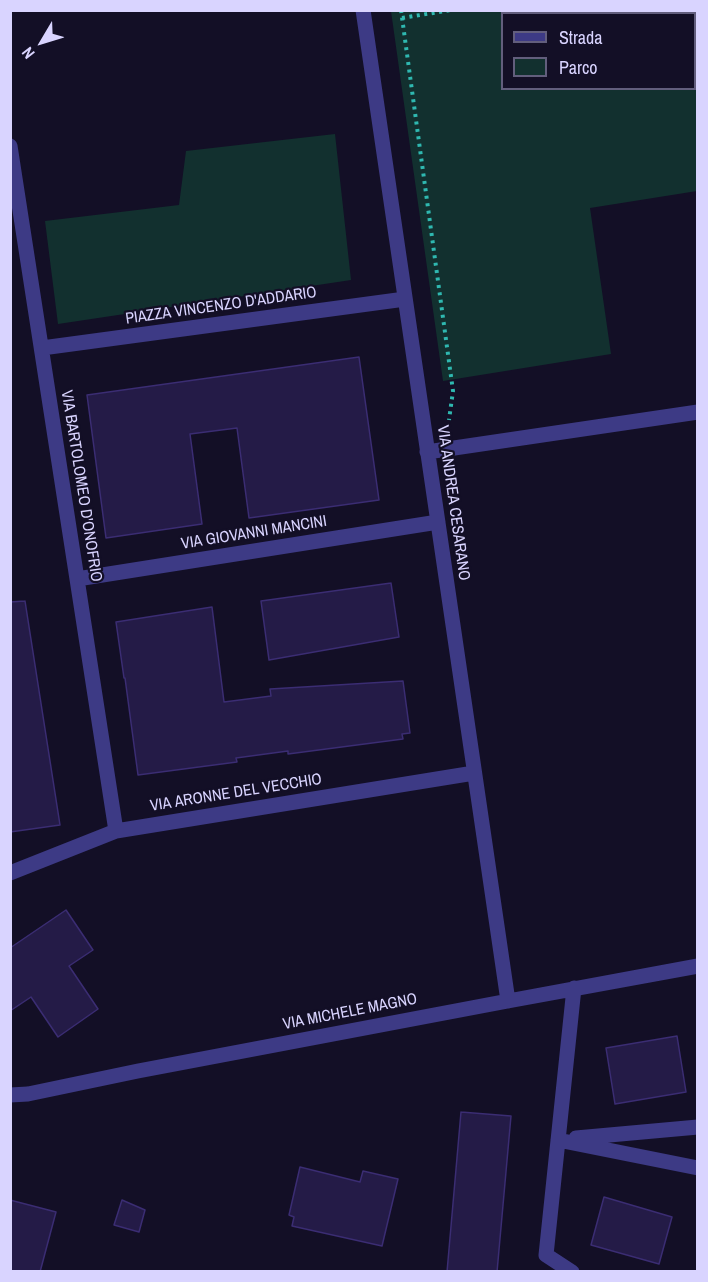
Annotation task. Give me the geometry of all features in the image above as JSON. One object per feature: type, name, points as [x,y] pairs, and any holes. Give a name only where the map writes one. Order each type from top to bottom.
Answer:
[{"type":"street","name":"VIA ANDREA CESARANO","points":[[363,10],[508,1001]]},
{"type":"street","name":"VIA BARTOLOMEO D'ONOFRIO","points":[[10,146],[116,831]]},
{"type":"street","name":"PIAZZA VINCENZO D'ADDARIO","points":[[42,348],[405,299]]},
{"type":"street","points":[[427,452],[698,412]]},
{"type":"street","name":"VIA GIOVANNI MANCINI","points":[[77,579],[438,522]]},
{"type":"street","name":"VIA ARONNE DEL VECCHIO","points":[[10,873],[116,831],[474,773]]},
{"type":"street","name":"VIA MICHELE MAGNO","points":[[10,1095],[27,1094],[698,966]]},
{"type":"street","points":[[572,1272],[546,1255],[574,988]]},
{"type":"street","points":[[558,1140],[698,1127]]},
{"type":"street","points":[[558,1140],[698,1168]]},
{"type":"path","points":[[401,10],[453,391],[448,420],[425,435]]},
{"type":"path","points":[[402,18],[451,10]]},
{"type":"green space","points":[[391,11],[697,11],[697,191],[590,208],[611,354],[443,381]]},
{"type":"green space","points":[[335,134],[351,280],[58,324],[45,221],[179,205],[186,151]]},
{"type":"building","points":[[359,357],[379,500],[249,518],[237,428],[190,434],[202,524],[106,538],[87,395]]},
{"type":"building","points":[[391,583],[399,637],[269,660],[261,601]]},
{"type":"building","points":[[25,601],[60,825],[10,832],[10,602]]},
{"type":"building","points":[[212,607],[224,702],[271,696],[270,689],[403,681],[410,733],[402,734],[403,739],[288,754],[288,751],[236,758],[237,762],[138,775],[116,622]]},
{"type":"building","points":[[66,910],[93,950],[69,966],[98,1009],[58,1037],[31,997],[10,1011],[10,948]]},
{"type":"building","points":[[677,1036],[686,1092],[615,1104],[606,1048]]},
{"type":"building","points":[[461,1112],[511,1116],[497,1272],[447,1272]]},
{"type":"building","points":[[300,1167],[360,1182],[363,1171],[398,1179],[382,1246],[292,1226],[294,1217],[289,1215]]},
{"type":"building","points":[[604,1197],[672,1217],[659,1264],[591,1245]]},
{"type":"building","points":[[10,1200],[56,1212],[40,1272],[10,1272]]},
{"type":"building","points":[[122,1200],[145,1210],[139,1232],[114,1225]]}]
